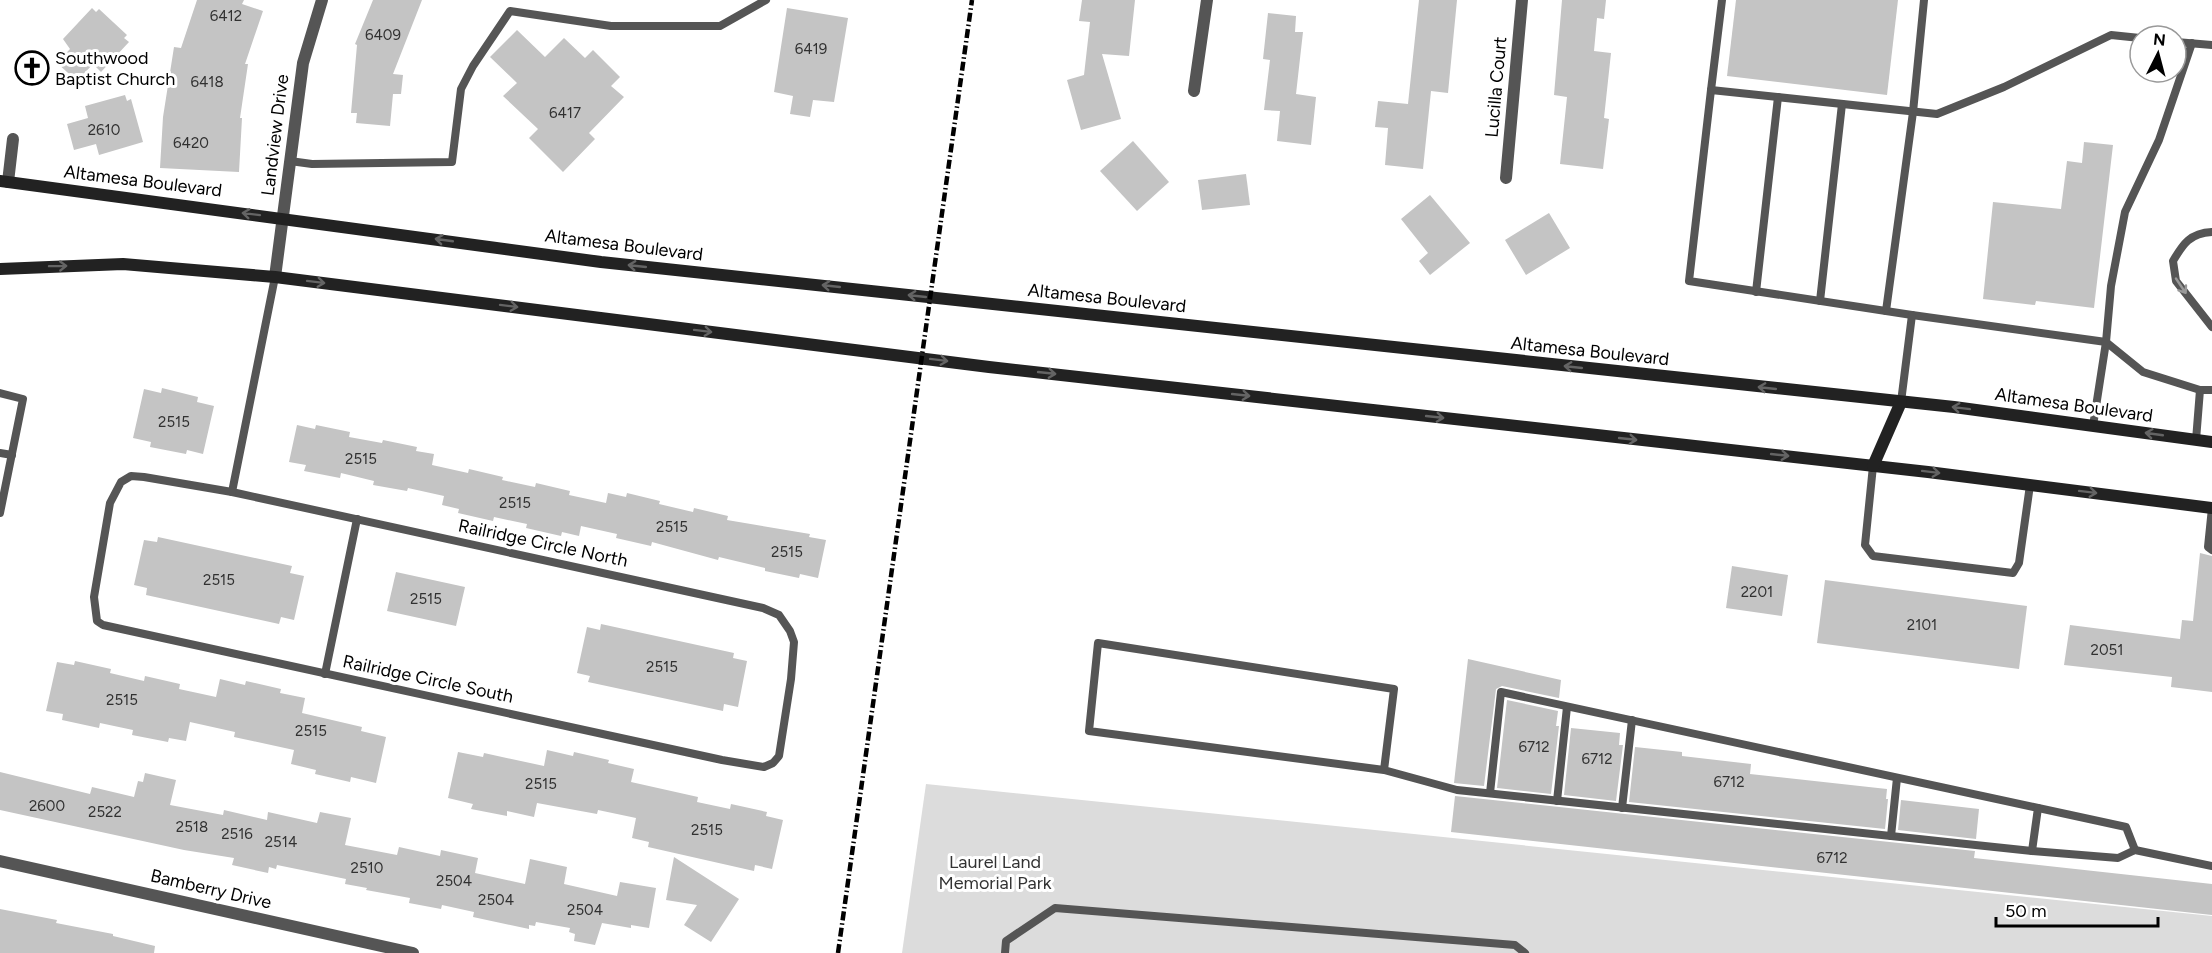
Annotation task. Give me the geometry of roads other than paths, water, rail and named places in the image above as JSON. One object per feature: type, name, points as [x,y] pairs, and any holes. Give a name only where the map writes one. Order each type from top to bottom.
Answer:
[{"type":"main road","name":"Altamesa Boulevard","points":[[4,182],[601,262],[1901,402],[2212,442]]},
{"type":"main road","points":[[0,269],[123,264],[275,277],[989,367],[1873,466],[2212,508]]},
{"type":"main road","points":[[1873,466],[1901,402]]},
{"type":"street","name":"Landview Drive","points":[[275,277],[303,63],[322,0]]},
{"type":"street","points":[[1194,91],[1207,0]]},
{"type":"street","name":"Lucilla Court","points":[[1506,178],[1522,0]]},
{"type":"street","points":[[4,182],[13,139]]},
{"type":"street","name":"Bamberry Drive","points":[[0,861],[413,953]]},
{"type":"lane","points":[[290,160],[312,164],[452,162],[461,89],[473,66],[510,11],[611,26],[720,26],[766,0]]},
{"type":"lane","points":[[1722,0],[1689,281],[2106,342],[2143,372],[2200,390],[2212,390]]},
{"type":"lane","points":[[1886,311],[1924,0]]},
{"type":"lane","points":[[1711,90],[1937,114],[2004,87],[2111,35],[2128,37]]},
{"type":"lane","points":[[2188,43],[2212,45]]},
{"type":"lane","points":[[2093,426],[2106,342],[2110,286],[2125,212],[2159,140],[2192,43]]},
{"type":"lane","points":[[1756,292],[1778,97]]},
{"type":"lane","points":[[1820,301],[1842,104]]},
{"type":"lane","points":[[2212,243],[2208,232],[2185,242],[2173,261],[2176,280],[2212,327]]},
{"type":"lane","points":[[232,492],[275,277]]},
{"type":"lane","points":[[1901,402],[1912,315]]},
{"type":"lane","points":[[2196,440],[2200,390]]},
{"type":"lane","points":[[0,393],[23,399],[0,513]]},
{"type":"lane","points":[[0,453],[12,456]]},
{"type":"lane","points":[[1873,466],[1865,545],[1873,556],[2013,573],[2019,563],[2030,485]]},
{"type":"lane","name":"Railridge Circle North","points":[[108,516],[110,503],[121,482],[131,476],[144,477],[232,492],[764,608],[779,615],[790,631],[794,642],[791,679]]},
{"type":"lane","points":[[2212,508],[2208,547],[2212,550]]},
{"type":"lane","name":"Railridge Circle South","points":[[108,516],[94,597],[97,621],[103,625],[722,760],[764,766],[773,764],[779,756],[791,679]]},
{"type":"lane","points":[[325,674],[357,519]]},
{"type":"lane","points":[[1384,771],[1394,689],[1098,643],[1089,731],[1384,771],[1457,790],[1490,794],[2032,851],[2118,858],[2135,850],[2212,866]]},
{"type":"lane","points":[[1490,794],[1501,692],[2126,827],[2135,850]]},
{"type":"lane","points":[[1557,801],[1568,706]]},
{"type":"lane","points":[[1622,808],[1632,720]]},
{"type":"lane","points":[[1891,836],[1897,778]]},
{"type":"lane","points":[[2032,851],[2038,808]]},
{"type":"lane","points":[[1005,953],[1006,941],[1055,908],[1515,945],[1525,953]]},
{"type":"railway","points":[[838,953],[972,0]]},
{"type":"place","name":"Southwood Baptist Church","points":[[32,68]]},
{"type":"park label","name":"Laurel Land Memorial Park","points":[[995,872]]}]
